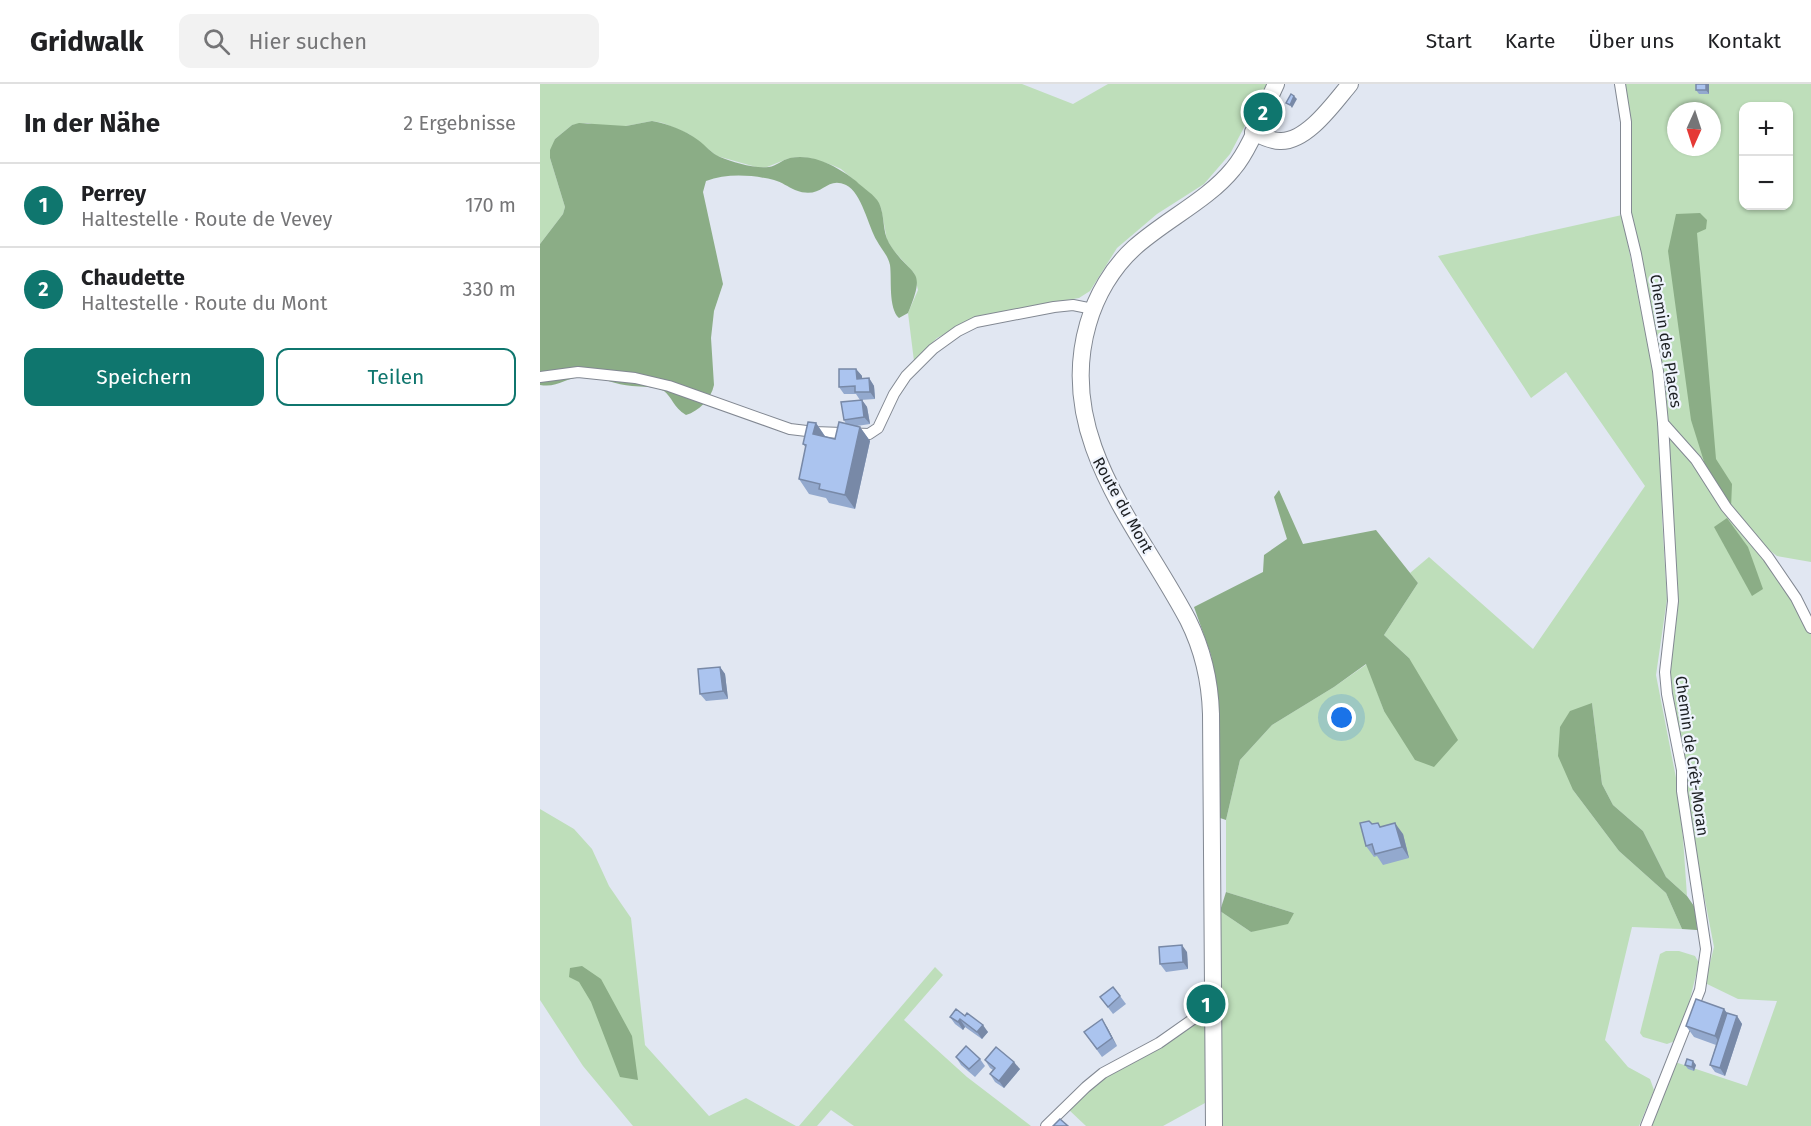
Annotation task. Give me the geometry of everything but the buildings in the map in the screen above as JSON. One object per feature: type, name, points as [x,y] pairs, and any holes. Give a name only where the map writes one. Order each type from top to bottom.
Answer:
[{"type":"main road","name":"Route du Mont","points":[[1214,1126],[1211,714],[1208,679],[1194,632],[1106,479],[1090,441],[1083,407],[1081,370],[1085,332],[1108,278],[1126,256],[1160,226],[1220,183],[1239,161],[1276,84]]},
{"type":"main road","points":[[1253,132],[1279,141],[1297,138],[1312,127],[1350,84]]},
{"type":"street","name":"Chemin des Places","points":[[1620,84],[1626,122],[1626,213],[1658,371],[1663,423],[1696,460],[1726,507],[1768,557],[1796,598],[1811,628]]},
{"type":"street","points":[[540,377],[578,372],[635,378],[669,386],[790,429],[869,434],[878,428],[894,394],[906,376],[933,349],[958,331],[976,322],[1054,307],[1073,305],[1093,309]]},
{"type":"street","name":"Chemin de Crêt-Moran","points":[[1646,1126],[1700,990],[1706,949],[1682,791],[1682,770],[1665,672],[1673,601],[1663,423]]},
{"type":"street","points":[[1046,1126],[1103,1073],[1159,1043],[1196,1017],[1213,1011]]},
{"type":"green space","points":[[540,84],[1022,84],[1073,104],[1108,84],[1267,84],[1230,154],[1204,184],[1157,214],[1117,248],[1090,291],[1079,298],[1026,307],[970,321],[937,338],[914,361],[908,313],[918,290],[914,273],[887,240],[881,208],[875,198],[841,169],[810,158],[797,157],[767,167],[756,167],[717,156],[689,134],[663,123],[652,121],[626,126],[601,126],[587,123],[572,125],[555,139],[550,158],[565,207],[563,214],[540,244]]},
{"type":"green space","points":[[1624,84],[1811,84],[1811,562],[1777,556],[1764,546],[1731,508],[1668,422],[1629,212]]},
{"type":"green space","points":[[652,121],[682,130],[717,156],[737,163],[769,167],[790,158],[817,159],[834,166],[856,181],[879,203],[889,243],[917,279],[917,287],[908,313],[899,318],[893,307],[889,261],[852,189],[846,185],[833,183],[818,191],[804,193],[766,178],[740,176],[714,178],[706,181],[703,192],[723,284],[714,311],[711,338],[714,385],[704,404],[686,415],[678,409],[667,393],[660,389],[626,385],[593,377],[575,378],[546,386],[540,385],[540,244],[563,214],[565,207],[550,158],[550,150],[555,139],[572,125],[579,123],[626,126]]},
{"type":"green space","points":[[1700,213],[1707,220],[1706,229],[1697,233],[1716,459],[1732,484],[1731,508],[1706,468],[1691,420],[1668,251],[1676,214]]},
{"type":"green space","points":[[1622,215],[1653,371],[1661,457],[1667,599],[1656,675],[1677,783],[1687,896],[1666,877],[1643,831],[1613,805],[1602,784],[1592,703],[1573,790],[1619,851],[1666,893],[1682,929],[1632,927],[1605,1040],[1628,1067],[1650,1079],[1654,1090],[1639,1126],[1221,1126],[1220,911],[1251,932],[1294,913],[1226,892],[1226,820],[1240,760],[1272,725],[1367,664],[1384,711],[1409,658],[1384,635],[1418,583],[1410,573],[1429,557],[1533,649],[1645,486],[1566,372],[1531,398],[1438,256]]},
{"type":"green space","points":[[1668,435],[1695,462],[1768,563],[1798,609],[1811,634],[1811,1126],[1649,1126],[1672,1061],[1747,1086],[1777,1001],[1738,999],[1705,983],[1714,947],[1687,807],[1668,667]]},
{"type":"green space","points":[[1279,490],[1303,544],[1376,530],[1418,583],[1384,635],[1409,658],[1458,740],[1434,767],[1415,760],[1384,711],[1366,664],[1334,687],[1272,725],[1240,760],[1226,820],[1220,818],[1217,696],[1211,655],[1194,607],[1263,572],[1264,555],[1287,539],[1274,497]]},
{"type":"green space","points":[[1727,518],[1748,547],[1763,589],[1752,596],[1714,527]]},
{"type":"green space","points":[[1592,703],[1602,784],[1613,805],[1643,831],[1666,877],[1687,896],[1696,909],[1697,930],[1682,929],[1666,893],[1619,851],[1573,790],[1558,756],[1560,727],[1570,711]]},
{"type":"green space","points":[[540,809],[574,829],[592,849],[609,886],[631,918],[645,1045],[709,1116],[746,1098],[796,1126],[633,1126],[583,1066],[540,1000]]},
{"type":"green space","points":[[1226,892],[1294,913],[1288,924],[1251,932],[1220,911]]},
{"type":"green space","points":[[1666,951],[1679,951],[1695,956],[1699,963],[1688,1007],[1675,1041],[1667,1044],[1643,1037],[1640,1033],[1660,954]]},
{"type":"green space","points":[[582,966],[601,979],[632,1036],[638,1080],[620,1077],[591,1002],[579,982],[569,977],[570,968]]},
{"type":"green space","points":[[935,967],[943,975],[904,1020],[967,1077],[1031,1126],[854,1126],[831,1110],[817,1126],[799,1126]]},
{"type":"green space","points":[[1202,1021],[1205,1026],[1205,1103],[1163,1126],[1086,1126],[1068,1109],[1097,1081]]},
{"type":"place","name":"Chaudette","points":[[1263,112]]},
{"type":"place","name":"Perrey","points":[[1206,1004]]}]
